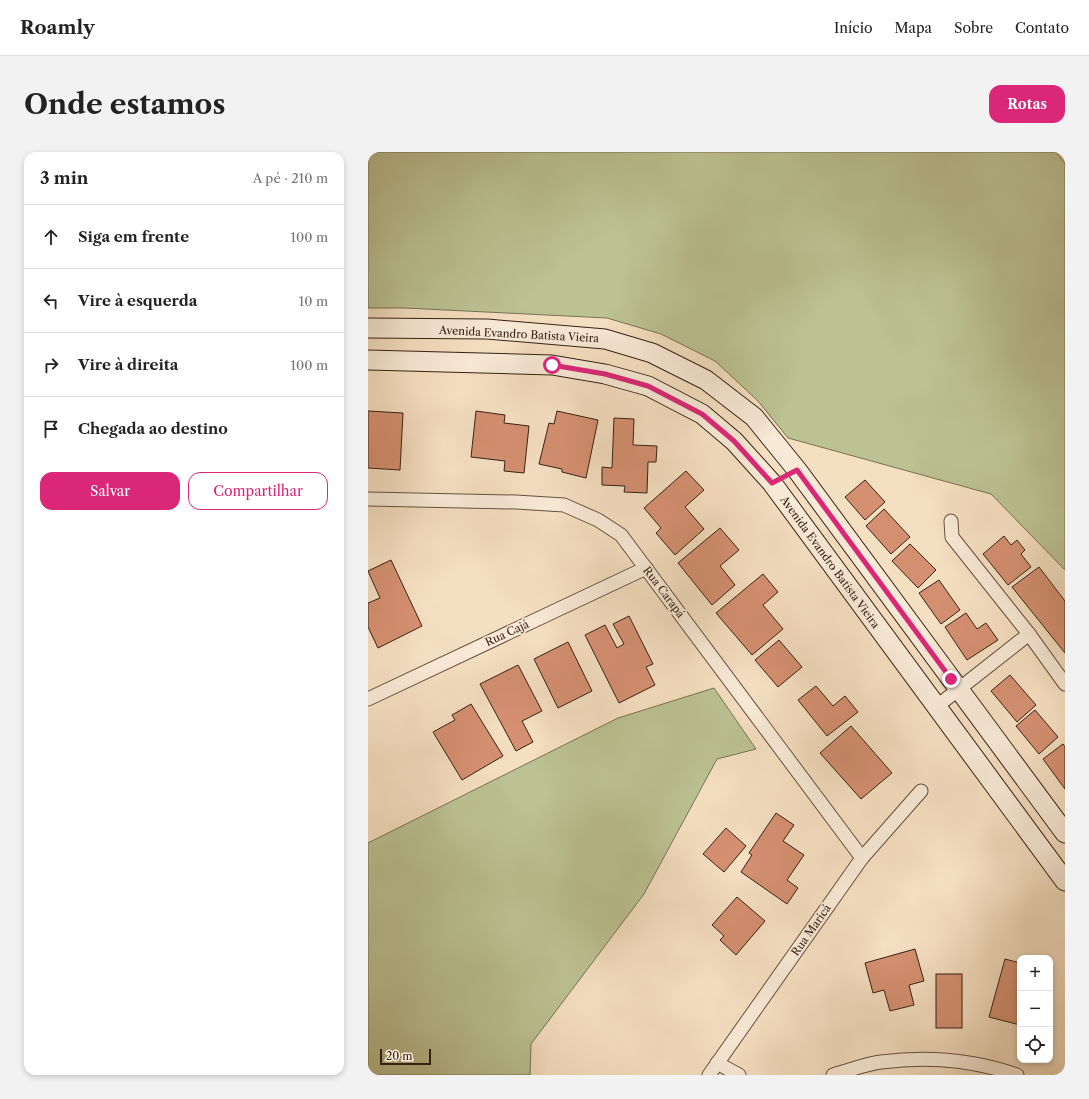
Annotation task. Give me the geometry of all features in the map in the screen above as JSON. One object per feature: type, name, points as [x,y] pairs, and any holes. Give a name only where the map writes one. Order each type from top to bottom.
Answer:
[{"type":"main road","name":"Avenida Evandro Batista Vieira","points":[[368,328],[487,329],[605,339],[652,352],[706,380],[754,417],[797,470],[1065,833]]},
{"type":"main road","name":"Avenida Evandro Batista Vieira","points":[[368,360],[552,365],[605,374],[648,386],[702,414],[734,441],[772,483],[1065,881]]},
{"type":"main road","points":[[772,483],[797,470]]},
{"type":"street","name":"Rua Carapá","points":[[368,499],[516,502],[564,505],[598,520],[621,535],[862,858]]},
{"type":"street","points":[[950,521],[952,537],[1029,634],[1065,684]]},
{"type":"street","name":"Rua Cajá","points":[[368,699],[646,568]]},
{"type":"street","points":[[936,707],[1029,634]]},
{"type":"street","name":"Rua Maricá","points":[[709,1075],[862,858],[921,791]]},
{"type":"street","points":[[833,1075],[880,1062],[940,1060],[990,1066],[1018,1075]]},
{"type":"street","points":[[717,1063],[739,1075]]},
{"type":"green space","points":[[368,152],[1056,152],[1065,163],[1065,570],[991,494],[788,438],[758,401],[715,361],[661,334],[607,318],[405,308],[368,308]]},
{"type":"green space","points":[[714,688],[756,749],[717,759],[644,894],[531,1044],[530,1075],[368,1075],[368,843],[618,718]]},
{"type":"building","points":[[368,411],[403,413],[400,470],[368,468]]},
{"type":"building","points":[[476,411],[505,415],[504,423],[529,426],[524,473],[504,471],[505,461],[471,457]]},
{"type":"building","points":[[557,411],[598,420],[586,478],[562,472],[562,469],[539,464],[549,423],[554,424]]},
{"type":"building","points":[[614,418],[634,419],[633,445],[657,446],[656,462],[648,462],[647,493],[624,492],[625,486],[602,485],[602,467],[612,468]]},
{"type":"building","points":[[686,471],[704,490],[685,507],[704,529],[675,555],[656,533],[661,528],[644,508]]},
{"type":"building","points":[[865,480],[885,502],[865,520],[845,497]]},
{"type":"building","points":[[884,509],[910,537],[891,554],[866,526]]},
{"type":"building","points":[[720,528],[739,550],[720,566],[735,585],[712,605],[678,563]]},
{"type":"building","points":[[1004,536],[1011,545],[1017,540],[1025,550],[1021,554],[1031,567],[1008,585],[983,554]]},
{"type":"building","points":[[910,544],[936,570],[918,588],[892,561]]},
{"type":"building","points":[[391,560],[422,626],[378,648],[368,627],[368,603],[380,598],[368,571]]},
{"type":"building","points":[[1039,567],[1065,601],[1065,653],[1012,587]]},
{"type":"building","points":[[763,574],[778,592],[763,605],[783,629],[752,655],[716,613]]},
{"type":"building","points":[[939,580],[960,610],[941,624],[919,593]]},
{"type":"building","points":[[966,613],[977,629],[986,623],[998,640],[967,660],[945,627]]},
{"type":"building","points":[[629,616],[653,664],[646,667],[655,685],[619,703],[585,635],[605,625],[617,648],[624,644],[613,624]]},
{"type":"building","points":[[779,640],[802,667],[778,687],[755,660]]},
{"type":"building","points":[[568,642],[592,691],[558,708],[534,659]]},
{"type":"building","points":[[518,665],[542,711],[522,721],[533,742],[516,751],[480,684]]},
{"type":"building","points":[[1010,675],[1036,705],[1017,722],[991,691]]},
{"type":"building","points":[[816,686],[833,706],[845,696],[858,712],[827,736],[798,700]]},
{"type":"building","points":[[471,704],[503,756],[462,780],[433,732],[455,720],[452,715]]},
{"type":"building","points":[[1035,710],[1058,737],[1039,754],[1016,726]]},
{"type":"building","points":[[851,726],[892,773],[861,799],[820,753]]},
{"type":"building","points":[[1063,744],[1065,747],[1065,789],[1043,759]]},
{"type":"building","points":[[776,813],[794,825],[783,841],[804,855],[787,880],[798,888],[787,904],[741,872],[752,855],[749,853]]},
{"type":"building","points":[[726,828],[746,846],[724,872],[703,854]]},
{"type":"building","points":[[737,897],[765,921],[736,955],[720,940],[724,936],[712,925]]},
{"type":"building","points":[[915,949],[924,981],[909,985],[914,1005],[890,1011],[884,990],[873,993],[865,963]]},
{"type":"building","points":[[1005,959],[1017,962],[1017,1024],[989,1017]]},
{"type":"building","points":[[936,974],[962,974],[962,1028],[936,1028]]},
{"type":"route","points":[[552,365],[605,374],[648,386],[702,414],[734,441],[772,483],[797,470],[951,679]]}]
